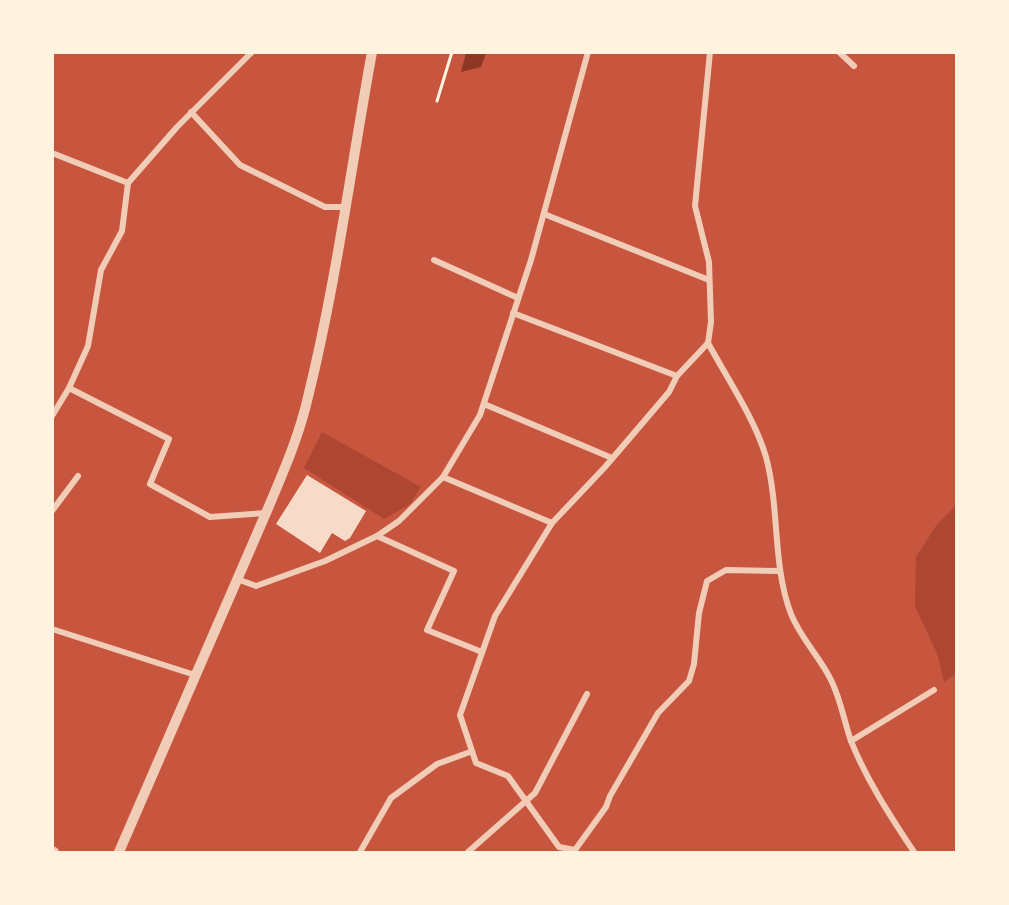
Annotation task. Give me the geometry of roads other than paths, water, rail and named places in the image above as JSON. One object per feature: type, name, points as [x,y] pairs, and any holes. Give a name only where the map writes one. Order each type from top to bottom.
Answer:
[{"type":"street","points":[[52,416],[69,388],[88,346],[101,270],[122,231],[128,183],[191,112],[252,52]]},
{"type":"street","points":[[118,852],[266,513],[308,399],[372,52]]},
{"type":"street","points":[[237,579],[256,586],[325,561],[377,536],[399,521],[443,477],[480,415],[484,404],[544,214],[588,52]]},
{"type":"street","points":[[710,52],[695,206],[709,262],[711,322],[708,343],[677,376],[669,392],[612,458],[552,523],[495,616],[460,715],[470,752],[476,763],[508,776],[559,847],[575,850],[606,807],[610,796],[658,713],[689,681],[694,664],[699,613],[706,581],[726,570],[779,571]]},
{"type":"street","points":[[839,52],[854,66]]},
{"type":"street","points":[[191,112],[240,165],[325,207],[344,207]]},
{"type":"street","points":[[52,153],[128,183]]},
{"type":"street","points":[[544,214],[709,280]]},
{"type":"street","points":[[434,260],[518,298]]},
{"type":"street","points":[[513,313],[677,376]]},
{"type":"street","points":[[708,343],[742,405],[765,455],[773,492],[779,571],[791,614],[806,642],[830,677],[851,741],[879,798],[914,852]]},
{"type":"street","points":[[69,388],[169,439],[150,484],[210,517],[266,513]]},
{"type":"street","points":[[484,404],[612,458]]},
{"type":"street","points":[[52,511],[78,476]]},
{"type":"street","points":[[443,477],[552,523]]},
{"type":"street","points":[[377,536],[454,571],[427,630],[482,652]]},
{"type":"street","points":[[52,629],[195,675]]},
{"type":"street","points":[[851,741],[934,690]]},
{"type":"street","points":[[468,852],[526,804],[535,793],[587,694]]},
{"type":"street","points":[[360,852],[391,798],[437,764],[470,752]]}]
